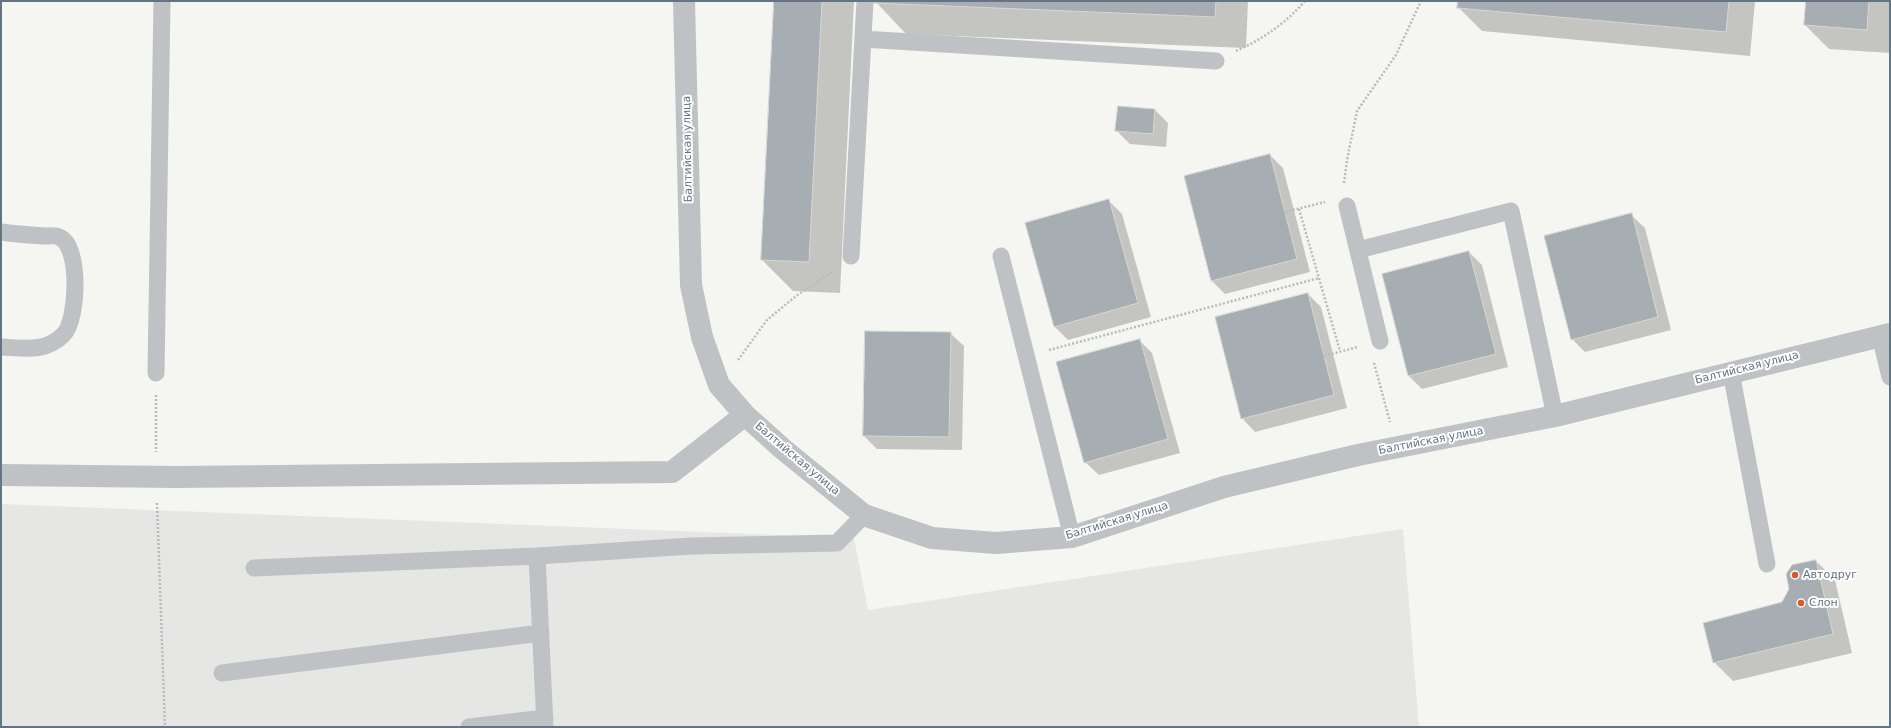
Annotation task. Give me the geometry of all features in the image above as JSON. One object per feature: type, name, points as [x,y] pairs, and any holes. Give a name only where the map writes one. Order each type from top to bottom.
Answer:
[{"type":"street","name":"Балтийская улица","points":[[684,1],[691,285],[702,337],[719,385],[745,415],[784,450],[864,515],[932,538],[996,543],[1072,537],[1224,487],[1358,455],[1555,416],[1885,335]]},
{"type":"street","points":[[1,475],[156,477],[672,472],[745,415]]},
{"type":"lane","points":[[156,372],[162,1]]},
{"type":"lane","points":[[851,256],[865,1]]},
{"type":"lane","points":[[863,38],[1216,61]]},
{"type":"lane","points":[[1346,202],[1358,250],[1374,342]]},
{"type":"lane","points":[[1358,250],[1511,211],[1555,416]]},
{"type":"lane","points":[[1,232],[59,237],[68,244],[72,254],[75,282],[73,315],[65,333],[52,343],[38,349],[1,347]]},
{"type":"lane","points":[[1001,256],[1072,537]]},
{"type":"lane","points":[[1885,335],[1890,377]]},
{"type":"lane","points":[[1731,372],[1767,564]]},
{"type":"lane","points":[[254,568],[537,556],[692,546],[837,543],[864,515]]},
{"type":"lane","points":[[469,727],[545,723],[537,556]]},
{"type":"lane","points":[[222,673],[540,633]]},
{"type":"path","points":[[1216,61],[1270,33],[1293,14],[1305,1]]},
{"type":"path","points":[[1285,212],[1346,202],[1343,180],[1357,111],[1396,55],[1421,1]]},
{"type":"path","points":[[1299,209],[1340,351]]},
{"type":"path","points":[[719,385],[767,320],[796,296],[828,276],[851,256]]},
{"type":"path","points":[[1026,356],[1319,278]]},
{"type":"path","points":[[1324,356],[1374,342],[1390,424]]},
{"type":"path","points":[[156,372],[156,477],[165,727]]},
{"type":"shaded area","points":[[1,504],[854,538],[868,610],[1403,529],[1419,727],[1,727]]},
{"type":"building","points":[[774,1],[822,1],[809,262],[761,260]]},
{"type":"building","points":[[874,1],[1216,1],[1215,17],[874,3]]},
{"type":"building","points":[[1458,1],[1729,1],[1726,32],[1457,8]]},
{"type":"building","points":[[1806,1],[1869,1],[1867,30],[1804,25]]},
{"type":"building","points":[[1118,106],[1155,109],[1153,134],[1115,131]]},
{"type":"building","points":[[1270,154],[1297,259],[1211,281],[1184,176]]},
{"type":"building","points":[[1109,199],[1138,303],[1054,327],[1025,223]]},
{"type":"building","points":[[1632,213],[1658,317],[1571,340],[1544,236]]},
{"type":"building","points":[[1469,251],[1496,354],[1408,376],[1382,274]]},
{"type":"building","points":[[1308,293],[1334,395],[1241,419],[1215,317]]},
{"type":"building","points":[[865,331],[951,332],[949,437],[863,436]]},
{"type":"building","points":[[1140,339],[1168,439],[1084,463],[1056,362]]},
{"type":"building","points":[[1816,560],[1833,634],[1713,663],[1703,623],[1782,602],[1789,589],[1786,574],[1792,565]]},
{"type":"place","name":"Автодруг","points":[[1795,575]]},
{"type":"place","name":"Слон","points":[[1801,603]]}]
